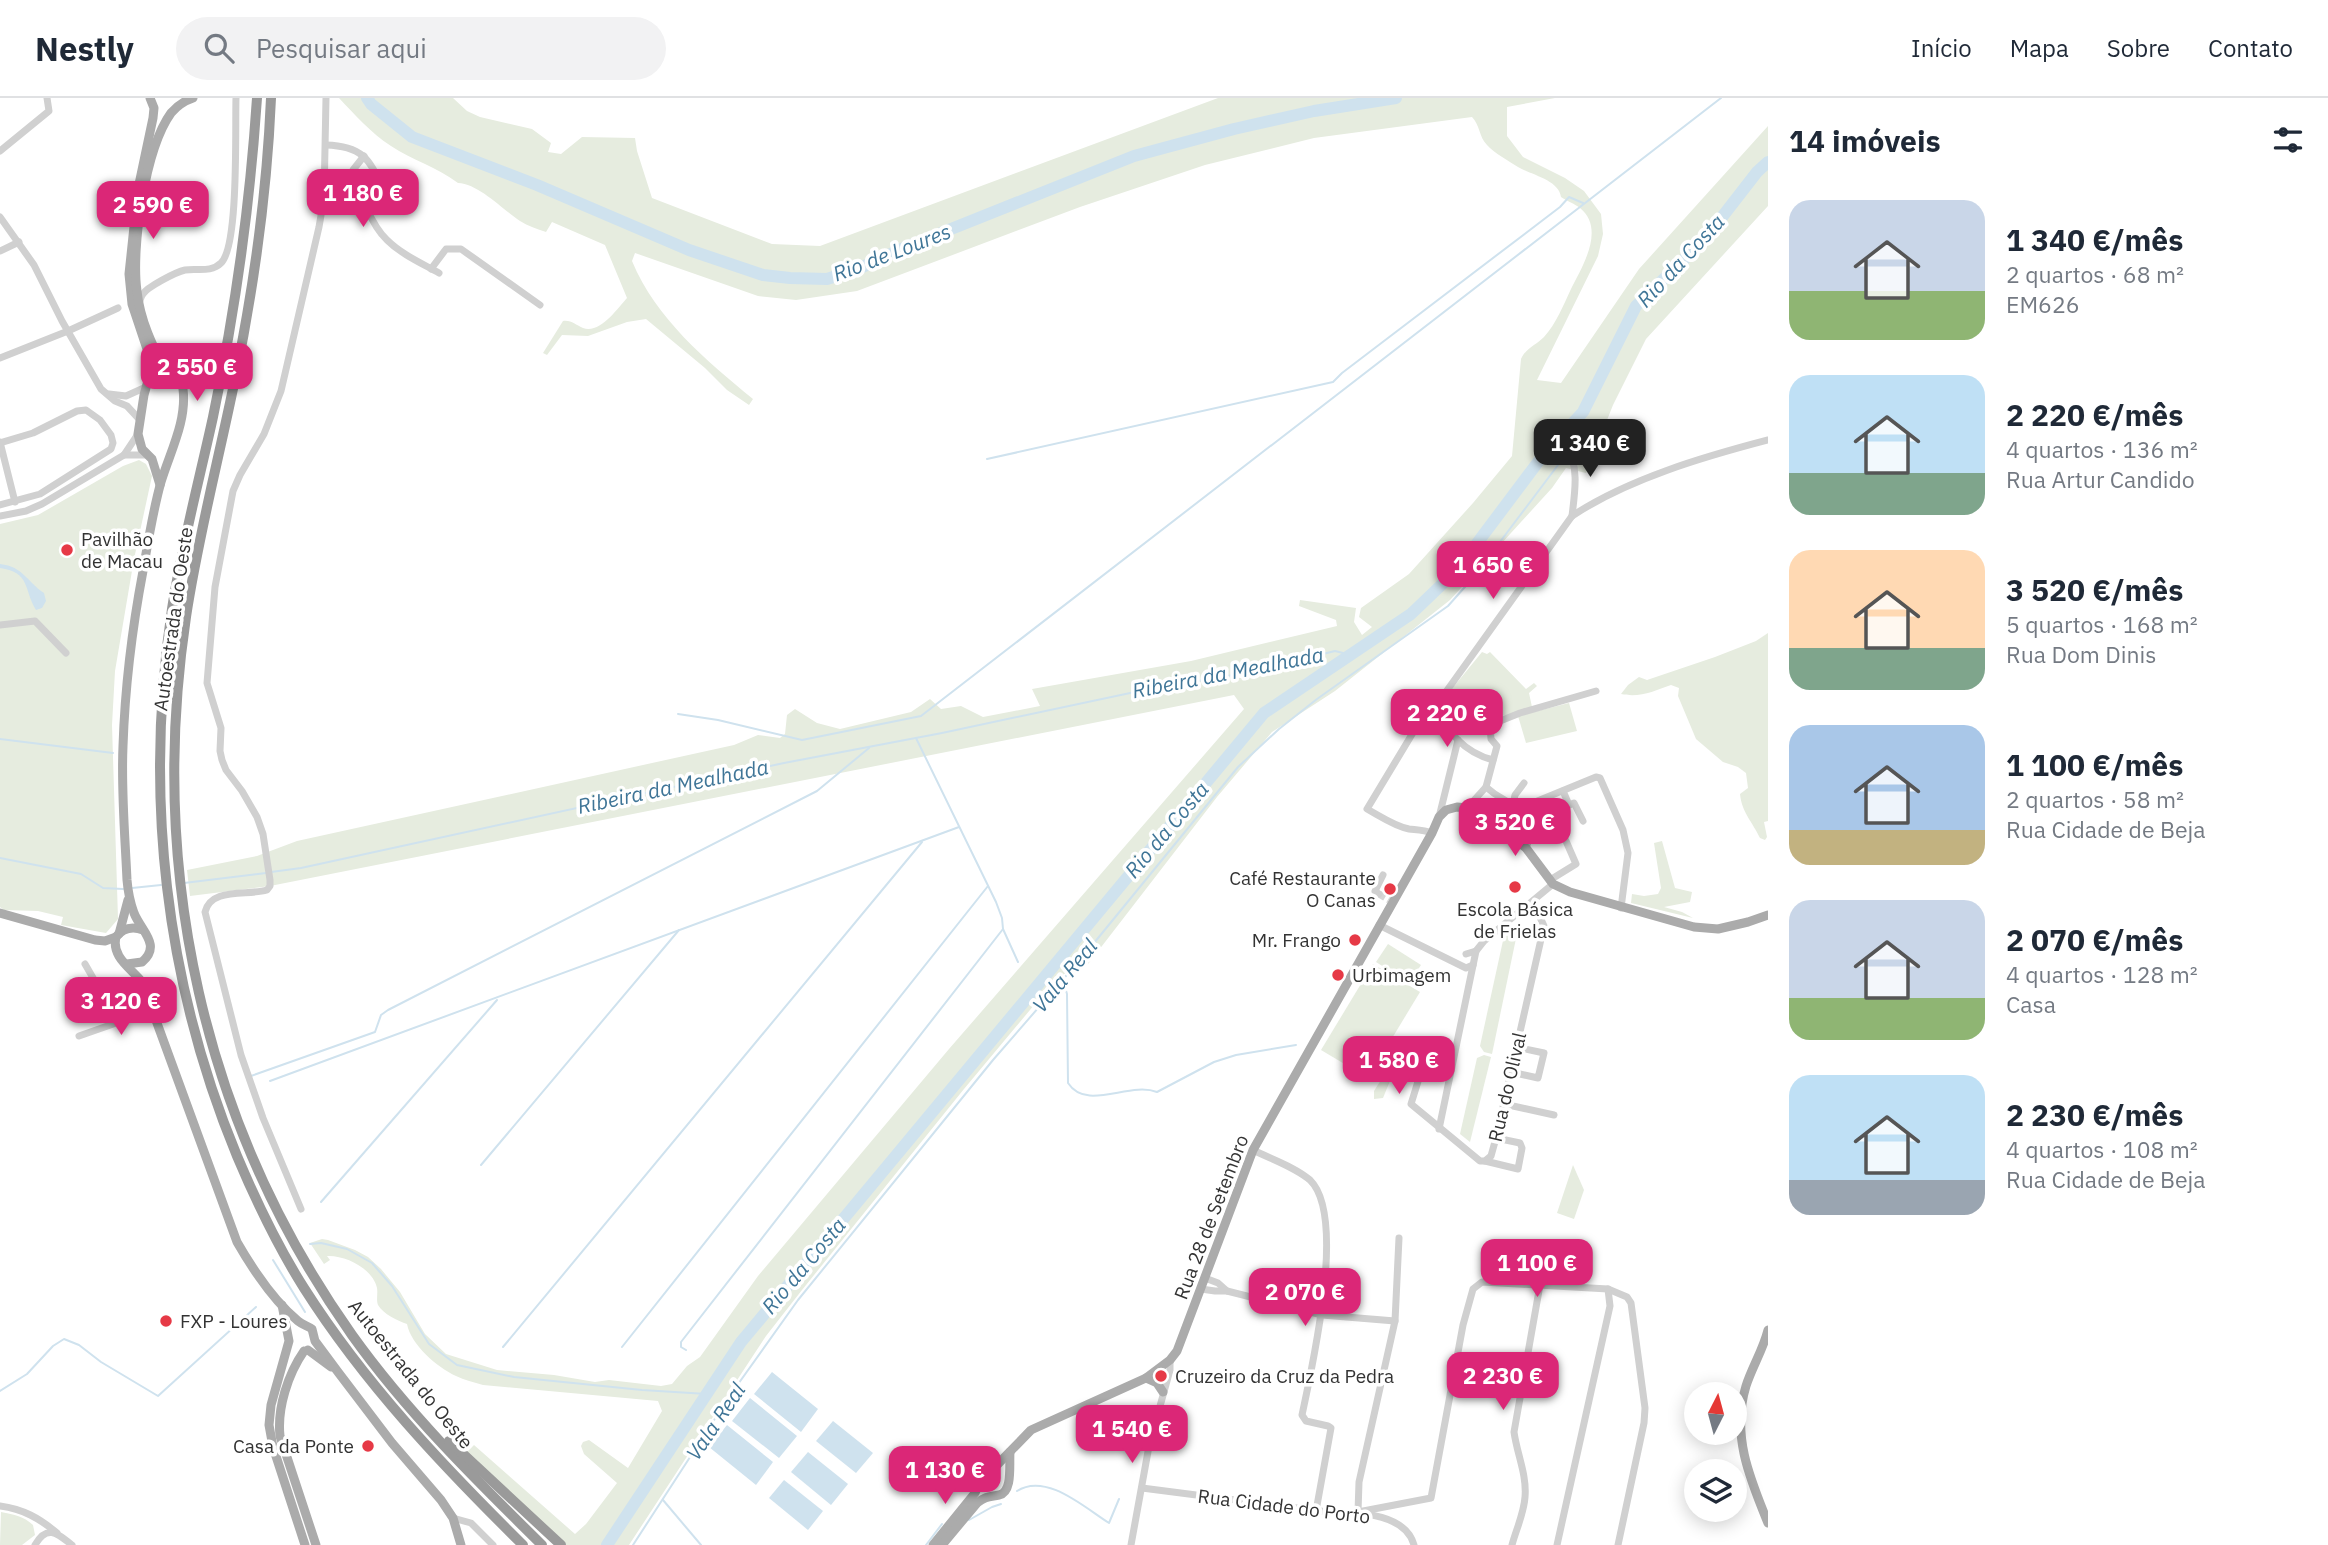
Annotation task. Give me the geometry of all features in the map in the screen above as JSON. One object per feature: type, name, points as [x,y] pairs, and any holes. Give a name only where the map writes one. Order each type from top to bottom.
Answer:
[{"type":"highway","name":"Autoestrada do Oeste","points":[[257,98],[237,287],[214,412],[172,606],[164,673],[159,794],[164,874],[179,968],[205,1070],[225,1127],[271,1230],[305,1289],[385,1400],[457,1480],[523,1545]]},
{"type":"highway","name":"Autoestrada do Oeste","points":[[271,98],[263,208],[251,289],[196,564],[179,668],[174,792],[182,899],[207,1027],[240,1126],[260,1174],[314,1278],[354,1338],[422,1420],[478,1482],[541,1545]]},
{"type":"highway","points":[[422,1420],[452,1443],[561,1545]]},
{"type":"main road","points":[[150,98],[154,104],[164,109],[193,98]]},
{"type":"main road","points":[[150,98],[154,108],[153,118],[138,189],[129,274],[132,304],[150,362],[150,377],[138,434],[160,485]]},
{"type":"main road","points":[[127,964],[142,962],[150,953],[151,947],[129,899],[122,787],[125,703],[133,625],[160,485],[179,432],[183,389],[178,378],[166,372],[153,345],[139,305],[135,272],[140,222],[152,157],[165,123],[181,103]]},
{"type":"main road","points":[[150,377],[166,372]]},
{"type":"main road","points":[[148,457],[165,457],[171,453]]},
{"type":"main road","points":[[1439,817],[1446,810],[1467,808],[1489,820],[1526,848],[1552,882],[1570,892],[1621,908],[1694,927],[1718,929],[1768,915]]},
{"type":"main road","name":"Rua 28 de Setembro","points":[[933,1545],[980,1485],[985,1470],[996,1466],[1031,1430],[1146,1378],[1170,1360],[1182,1341],[1253,1150],[1439,817]]},
{"type":"main road","points":[[117,955],[114,944],[129,899]]},
{"type":"main road","points":[[0,913],[95,940],[105,941],[130,928],[143,930]]},
{"type":"main road","points":[[95,940],[117,955],[142,982]]},
{"type":"main road","points":[[142,962],[142,982],[234,1235],[248,1259],[282,1303],[302,1324],[312,1329],[315,1341],[338,1372],[392,1443],[441,1500],[453,1518],[461,1545]]},
{"type":"main road","points":[[282,1303],[289,1338],[296,1350],[306,1351],[338,1372]]},
{"type":"main road","points":[[302,1324],[294,1327],[289,1338],[271,1405],[269,1425],[273,1447],[305,1545]]},
{"type":"main road","points":[[1768,1330],[1745,1389],[1742,1443],[1746,1469],[1768,1523]]},
{"type":"main road","points":[[315,1341],[292,1371],[279,1425],[280,1436],[316,1545]]},
{"type":"main road","points":[[1146,1378],[1157,1383],[1163,1392]]},
{"type":"main road","points":[[980,1485],[990,1495],[997,1496],[1007,1490],[1010,1452]]},
{"type":"main road","points":[[996,1466],[1008,1474]]},
{"type":"main road","points":[[942,1545],[977,1503],[990,1495]]},
{"type":"street","points":[[0,151],[49,111],[47,98]]},
{"type":"street","points":[[139,305],[143,293],[184,270],[211,270],[221,263],[229,248],[233,211],[236,98]]},
{"type":"street","points":[[301,1209],[262,1118],[241,1055],[205,912],[206,906],[214,897],[267,890],[270,880],[257,817],[222,760],[221,729],[207,683],[215,587],[233,491],[274,412],[307,285],[324,198],[326,98]]},
{"type":"street","points":[[326,145],[352,149],[364,156],[373,166],[382,189]]},
{"type":"street","points":[[364,156],[353,170],[360,197],[385,239],[435,271],[446,249],[461,249],[540,305]]},
{"type":"street","points":[[0,218],[34,265],[97,382],[105,393],[127,406],[140,420]]},
{"type":"street","points":[[0,251],[19,242]]},
{"type":"street","points":[[135,272],[144,282],[157,284]]},
{"type":"street","points":[[0,358],[118,308]]},
{"type":"street","points":[[105,393],[117,397],[126,396],[146,387]]},
{"type":"street","points":[[0,505],[15,502],[40,494],[111,449],[111,435],[100,419],[86,410],[77,411],[33,433],[0,443],[15,502]]},
{"type":"street","points":[[1545,433],[1567,450],[1576,479],[1572,516]]},
{"type":"street","points":[[0,516],[26,511],[42,504],[124,455],[138,434]]},
{"type":"street","points":[[1432,833],[1389,822],[1367,809],[1414,731],[1438,703],[1572,516],[1602,496],[1709,455],[1768,440]]},
{"type":"street","points":[[124,455],[148,457]]},
{"type":"street","points":[[0,625],[36,621],[66,653]]},
{"type":"street","points":[[1467,808],[1486,787],[1497,746],[1491,739],[1490,724],[1596,691]]},
{"type":"street","points":[[1438,703],[1440,715],[1448,730],[1482,757],[1493,760]]},
{"type":"street","points":[[1439,817],[1458,740]]},
{"type":"street","points":[[1515,807],[1596,777],[1600,778],[1623,830],[1628,853],[1621,908]]},
{"type":"street","points":[[1524,783],[1515,795],[1515,807],[1528,839],[1526,848]]},
{"type":"street","points":[[1486,787],[1515,807]]},
{"type":"street","points":[[1563,791],[1569,805]]},
{"type":"street","points":[[1547,815],[1574,803],[1583,821]]},
{"type":"street","points":[[1469,967],[1483,941],[1576,864],[1566,841]]},
{"type":"street","points":[[1379,894],[1375,891],[1383,876]]},
{"type":"street","name":"Rua do Olival","points":[[1429,1046],[1411,1104],[1438,1129],[1480,1161],[1485,1161],[1491,1156],[1496,1138],[1544,926],[1533,902]]},
{"type":"street","points":[[1379,925],[1428,951],[1469,967]]},
{"type":"street","points":[[1452,960],[1476,951]]},
{"type":"street","points":[[1464,956],[1460,962],[1469,967]]},
{"type":"street","points":[[1438,1129],[1471,956],[1464,956]]},
{"type":"street","points":[[85,964],[120,1023]]},
{"type":"street","points":[[79,1036],[152,1010]]},
{"type":"street","points":[[1511,1072],[1538,1078],[1544,1053],[1516,1047]]},
{"type":"street","points":[[1504,1104],[1553,1115]]},
{"type":"street","points":[[1485,1161],[1518,1169],[1522,1148],[1520,1143],[1496,1138]]},
{"type":"street","points":[[1253,1150],[1310,1181],[1321,1200],[1326,1216],[1322,1315],[1303,1415],[1306,1420],[1331,1428],[1316,1511]]},
{"type":"street","points":[[1399,1238],[1395,1321],[1359,1482],[1358,1512],[1431,1498],[1463,1325],[1473,1289],[1477,1284],[1482,1282],[1608,1289],[1626,1297],[1631,1303],[1645,1408],[1618,1545]]},
{"type":"street","points":[[1205,1278],[1218,1283],[1227,1291]]},
{"type":"street","points":[[1512,1545],[1525,1498],[1523,1466],[1516,1450],[1514,1432],[1540,1285]]},
{"type":"street","points":[[1201,1289],[1227,1291],[1322,1315],[1395,1321]]},
{"type":"street","points":[[1557,1545],[1610,1306],[1608,1289]]},
{"type":"street","points":[[1131,1545],[1149,1446],[1170,1370],[1170,1360]]},
{"type":"street","name":"Rua Cidade do Porto","points":[[1142,1488],[1316,1511],[1358,1512],[1392,1521],[1411,1536],[1414,1545]]},
{"type":"street","points":[[0,1506],[20,1510],[38,1518],[72,1545]]},
{"type":"street","points":[[38,1518],[40,1536]]},
{"type":"street","points":[[453,1518],[471,1523],[493,1545]]},
{"type":"street","points":[[35,1545],[40,1536],[47,1532],[57,1533]]},
{"type":"shaded area","points":[[339,98],[453,98],[467,111],[480,117],[532,129],[551,143],[548,152],[561,154],[582,137],[635,138],[652,198],[772,244],[820,246],[1218,98],[1555,98],[1507,107],[1507,136],[1523,157],[1565,178],[1584,191],[1601,214],[1603,234],[1598,256],[1537,380],[1561,383],[1639,269],[1768,126],[1768,206],[1646,339],[1613,405],[1586,473],[1566,468],[1552,488],[1450,600],[1335,691],[1272,732],[1217,797],[1085,968],[1064,974],[1040,998],[802,1290],[766,1336],[629,1545],[566,1545],[465,1454],[474,1445],[575,1534],[586,1524],[617,1483],[584,1454],[581,1446],[583,1442],[589,1440],[628,1468],[662,1411],[658,1401],[483,1385],[459,1377],[441,1367],[419,1347],[407,1324],[391,1317],[380,1308],[377,1303],[377,1288],[364,1269],[358,1264],[334,1256],[327,1256],[330,1260],[324,1264],[310,1243],[328,1240],[368,1257],[400,1292],[425,1334],[446,1354],[497,1370],[595,1382],[609,1380],[661,1386],[672,1384],[687,1366],[700,1357],[758,1276],[949,1049],[1244,709],[1234,695],[270,886],[190,896],[187,870],[257,856],[297,841],[734,745],[758,735],[780,738],[785,734],[787,715],[795,709],[817,723],[840,729],[911,712],[930,699],[941,709],[961,706],[983,717],[1040,706],[1032,689],[1191,661],[1337,626],[1336,620],[1299,606],[1300,600],[1356,608],[1354,622],[1362,635],[1372,627],[1359,617],[1361,608],[1409,574],[1512,456],[1521,359],[1528,349],[1544,337],[1559,314],[1586,259],[1591,226],[1588,217],[1580,208],[1561,197],[1555,186],[1518,167],[1490,148],[1484,142],[1472,117],[1314,138],[1205,165],[1080,207],[857,291],[796,300],[758,296],[635,253],[632,261],[654,302],[700,353],[753,399],[749,405],[727,390],[646,319],[627,322],[588,336],[562,335],[547,355],[543,353],[563,321],[583,328],[596,327],[608,319],[627,298],[605,245],[552,222],[546,232],[523,223],[482,192],[458,183],[391,146],[370,130]]},
{"type":"shaded area","points":[[139,460],[146,464],[152,476],[134,559],[115,671],[112,725],[118,919],[106,933],[61,925],[63,917],[38,911],[4,910],[0,907],[0,524],[38,515],[123,466]]},
{"type":"shaded area","points":[[1768,633],[1768,821],[1764,822],[1767,837],[1765,840],[1760,838],[1741,801],[1740,794],[1748,788],[1746,773],[1723,762],[1696,739],[1678,696],[1679,688],[1671,685],[1653,692],[1621,694],[1639,677],[1647,680],[1715,657],[1756,641]]},
{"type":"shaded area","points":[[1482,652],[1490,652],[1526,689],[1534,683],[1537,686],[1529,693],[1532,707],[1495,717],[1478,703],[1453,723],[1449,701],[1451,690]]},
{"type":"shaded area","points":[[1569,703],[1577,731],[1526,743],[1518,716]]},
{"type":"shaded area","points":[[1662,841],[1675,888],[1692,892],[1690,902],[1664,907],[1693,918],[1631,903],[1632,894],[1658,894],[1661,888],[1654,843]]},
{"type":"shaded area","points":[[1519,924],[1492,1054],[1484,1052],[1480,1046],[1504,936]]},
{"type":"shaded area","points":[[1388,944],[1421,965],[1409,983],[1376,962]]},
{"type":"shaded area","points":[[1373,964],[1420,992],[1368,1078],[1321,1050]]},
{"type":"shaded area","points":[[1408,1037],[1383,1098],[1374,1099],[1374,1091]]},
{"type":"shaded area","points":[[1484,1055],[1491,1057],[1470,1142],[1460,1134],[1477,1058]]},
{"type":"shaded area","points":[[1573,1165],[1584,1190],[1574,1219],[1557,1213]]},
{"type":"shaded area","points":[[1,1512],[19,1516],[29,1522],[33,1525],[35,1535],[22,1545],[0,1545]]},
{"type":"water","points":[[0,564],[20,571],[44,593],[46,601],[42,608],[36,610],[22,578],[10,570],[0,568]]},
{"type":"water","points":[[772,1372],[818,1409],[801,1432],[754,1394]]},
{"type":"water","points":[[750,1398],[797,1436],[779,1458],[732,1421]]},
{"type":"water","points":[[833,1421],[873,1453],[856,1473],[816,1441]]},
{"type":"water","points":[[727,1425],[773,1462],[756,1485],[709,1447]]},
{"type":"water","points":[[808,1452],[848,1484],[831,1505],[791,1472]]},
{"type":"water","points":[[784,1480],[823,1511],[808,1530],[769,1498]]},
{"type":"waterway","name":"Rio de Loures","points":[[367,98],[412,137],[537,185],[689,250],[763,275],[827,279],[858,269],[906,247],[1134,156],[1314,111],[1396,98]]},
{"type":"waterway","points":[[678,714],[718,720],[802,740],[921,716],[1721,98]]},
{"type":"waterway","name":"Rio da Costa","points":[[607,1545],[741,1342],[1264,713],[1411,614],[1457,570],[1544,454],[1583,412],[1636,306],[1705,239],[1757,172],[1768,162]]},
{"type":"waterway","points":[[987,459],[1333,382],[1560,207],[1569,197],[1583,203]]},
{"type":"waterway","name":"Vala Real","points":[[633,1545],[731,1394],[798,1300],[993,1060],[1085,954],[1238,767],[1317,699],[1448,606],[1472,579],[1558,465]]},
{"type":"waterway","name":"Ribeira da Mealhada","points":[[271,872],[301,868],[784,763],[1149,689],[1245,673],[1335,651],[1343,653],[1345,657]]},
{"type":"waterway","points":[[916,738],[996,902],[1003,929],[1018,962]]},
{"type":"waterway","points":[[0,739],[113,753]]},
{"type":"waterway","points":[[251,1076],[375,1032],[381,1015],[388,1010],[817,791],[869,748]]},
{"type":"waterway","points":[[270,1081],[959,827]]},
{"type":"waterway","points":[[503,1347],[922,842]]},
{"type":"waterway","name":"Ribeira da Mealhada","points":[[0,858],[81,874],[103,888],[123,889]]},
{"type":"waterway","name":"Ribeira da Mealhada","points":[[184,883],[266,873]]},
{"type":"waterway","name":"Ribeira da Mealhada","points":[[132,888],[161,885]]},
{"type":"waterway","points":[[622,1347],[988,886]]},
{"type":"waterway","points":[[686,1350],[681,1347],[681,1342],[1003,929]]},
{"type":"waterway","points":[[481,1165],[679,930]]},
{"type":"waterway","points":[[1061,984],[1067,994],[1068,1083],[1076,1091],[1086,1095],[1097,1096],[1134,1090],[1157,1092],[1214,1062],[1236,1055],[1296,1045]]},
{"type":"waterway","points":[[321,1202],[497,1000]]},
{"type":"waterway","points":[[310,1244],[321,1243],[347,1249],[372,1263],[392,1286],[429,1344],[457,1365],[514,1377],[707,1394]]},
{"type":"waterway","points":[[273,1260],[305,1312]]},
{"type":"waterway","points":[[0,1391],[27,1374],[53,1346],[64,1339],[79,1345],[101,1362],[158,1396],[256,1307]]},
{"type":"waterway","points":[[1017,1491],[1028,1486],[1053,1489],[1077,1501],[1109,1523],[1119,1499]]},
{"type":"waterway","points":[[663,1500],[701,1545]]},
{"type":"waterway","points":[[969,1520],[1001,1504]]},
{"type":"waterway","points":[[926,1545],[942,1524]]},
{"type":"tunnel","points":[[1379,894],[1389,900]]},
{"type":"place","name":"Pavilhão de Macau","points":[[67,550]]},
{"type":"place","name":"Escola Básica de Frielas","points":[[1515,887]]},
{"type":"place","name":"Café Restaurante O Canas","points":[[1390,889]]},
{"type":"place","name":"Mr. Frango","points":[[1355,940]]},
{"type":"place","name":"Urbimagem","points":[[1338,975]]},
{"type":"place","name":"FXP - Loures","points":[[166,1321]]},
{"type":"place","name":"Cruzeiro da Cruz da Pedra","points":[[1161,1376]]},
{"type":"place","name":"Casa da Ponte","points":[[368,1446]]}]
